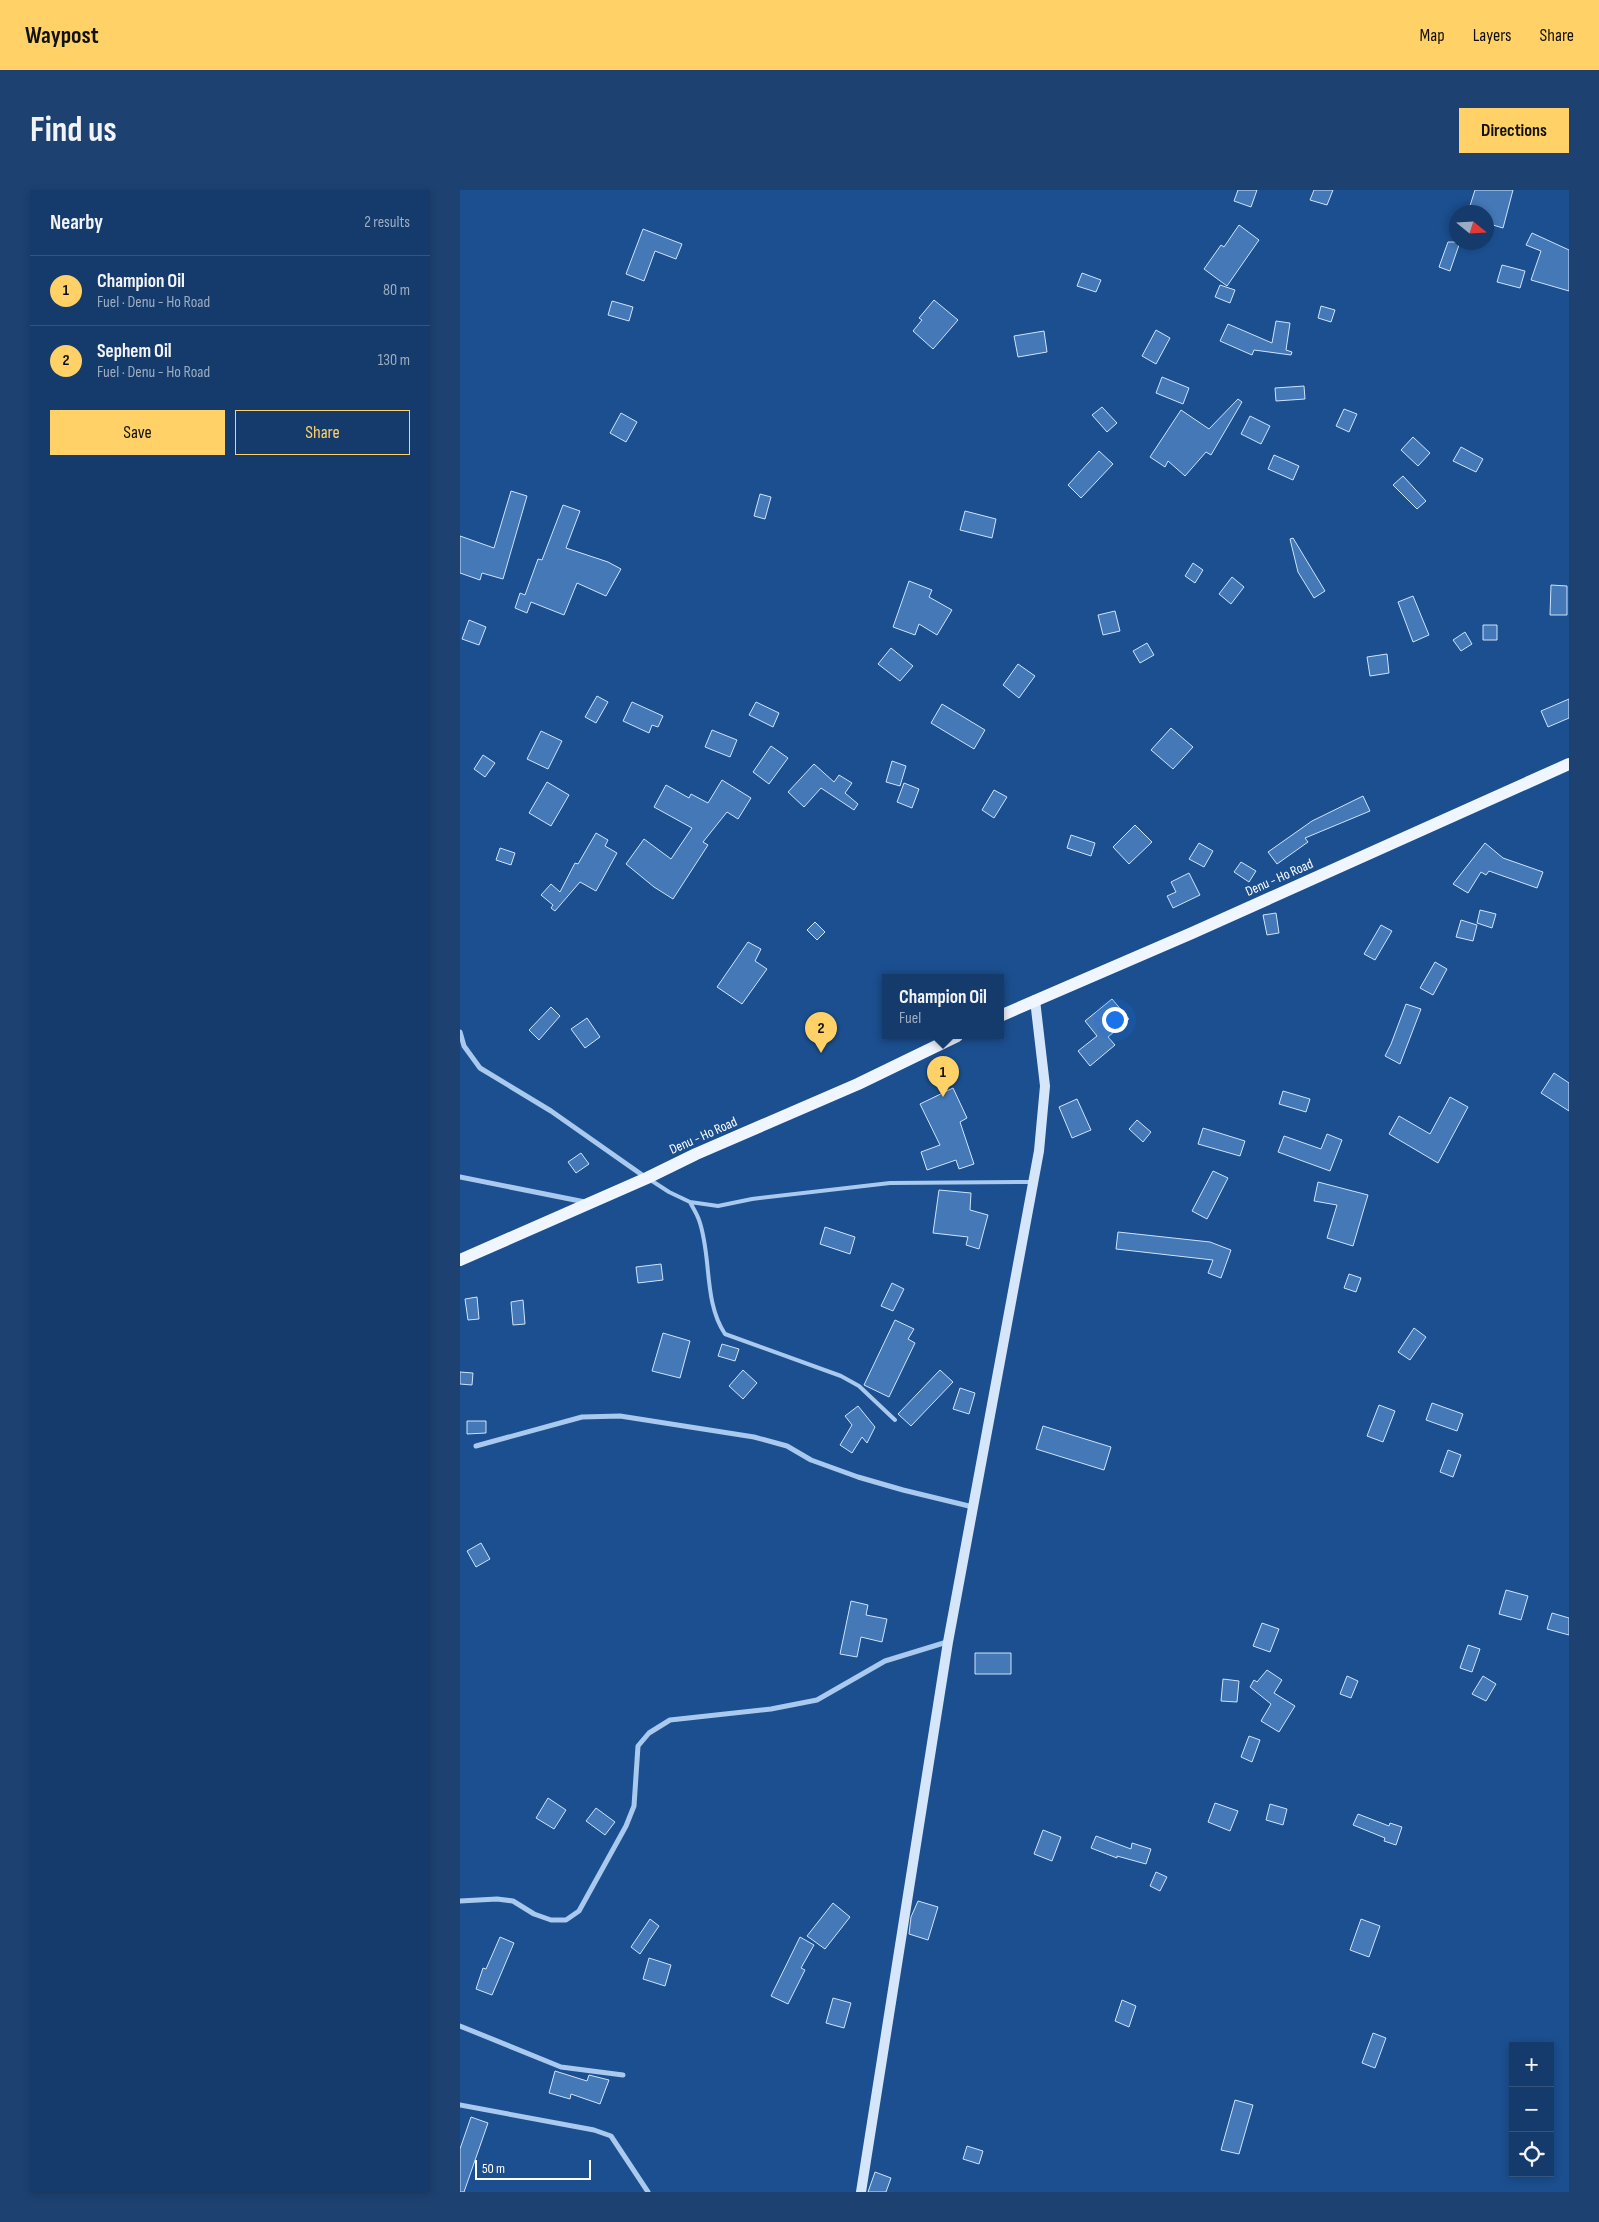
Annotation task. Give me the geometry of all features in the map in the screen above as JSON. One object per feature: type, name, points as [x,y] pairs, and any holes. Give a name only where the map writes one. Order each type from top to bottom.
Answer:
[{"type":"main road","name":"Denu - Ho Road","points":[[1004,1014],[1192,933],[1569,764]]},
{"type":"main road","name":"Denu - Ho Road","points":[[460,1260],[858,1084],[951,1039]]},
{"type":"street","points":[[861,2192],[948,1642],[1038,1151],[1045,1086],[1035,1000]]},
{"type":"street","points":[[460,1032],[464,1046],[480,1068],[551,1111],[648,1178]]},
{"type":"street","points":[[460,1177],[590,1203]]},
{"type":"street","points":[[476,1446],[582,1417],[620,1416],[754,1437],[787,1446],[811,1460],[858,1476],[903,1490],[973,1507]]},
{"type":"street","points":[[460,1901],[497,1899],[513,1901],[534,1914],[551,1920],[566,1920],[579,1911],[626,1826],[634,1806],[638,1746],[649,1733],[670,1720],[772,1709],[817,1700],[885,1661],[948,1642]]},
{"type":"street","points":[[460,2026],[561,2067],[623,2074]]},
{"type":"street","points":[[460,2104],[594,2130],[611,2136],[648,2192]]},
{"type":"lane","points":[[648,1178],[669,1192],[690,1202],[718,1206],[761,1198],[890,1183],[1033,1182]]},
{"type":"lane","points":[[690,1202],[699,1220],[713,1304],[720,1326],[725,1334],[841,1376],[859,1386],[895,1420]]},
{"type":"building","points":[[1238,190],[1257,190],[1251,207],[1234,201]]},
{"type":"building","points":[[1314,190],[1333,190],[1327,205],[1310,200]]},
{"type":"building","points":[[1475,190],[1513,190],[1503,228],[1494,225],[1494,205],[1470,205]]},
{"type":"building","points":[[1239,225],[1259,240],[1227,286],[1204,269],[1221,245],[1224,247]]},
{"type":"building","points":[[643,229],[682,244],[676,259],[655,251],[644,281],[626,274]]},
{"type":"building","points":[[1532,233],[1569,250],[1569,291],[1531,280],[1541,251],[1526,245]]},
{"type":"building","points":[[1449,242],[1449,250],[1457,250],[1450,271],[1439,267]]},
{"type":"building","points":[[1502,265],[1525,271],[1520,288],[1497,282]]},
{"type":"building","points":[[1082,273],[1101,280],[1096,292],[1077,286]]},
{"type":"building","points":[[1220,285],[1235,290],[1230,303],[1215,297]]},
{"type":"building","points":[[934,300],[958,320],[933,349],[913,331],[922,320],[919,318]]},
{"type":"building","points":[[612,301],[633,307],[629,321],[608,315]]},
{"type":"building","points":[[1321,306],[1335,310],[1331,322],[1318,318]]},
{"type":"building","points":[[1276,321],[1290,323],[1286,350],[1292,352],[1291,355],[1254,350],[1252,355],[1220,341],[1228,324],[1272,343]]},
{"type":"building","points":[[1156,330],[1170,338],[1156,364],[1142,356]]},
{"type":"building","points":[[1044,331],[1047,352],[1018,357],[1014,336]]},
{"type":"building","points":[[1162,377],[1189,388],[1183,404],[1156,393]]},
{"type":"building","points":[[1304,386],[1305,399],[1276,401],[1275,388]]},
{"type":"building","points":[[1238,399],[1242,402],[1211,455],[1206,452],[1185,476],[1168,461],[1165,467],[1150,457],[1181,410],[1209,429]]},
{"type":"building","points":[[1102,407],[1117,423],[1107,432],[1092,415]]},
{"type":"building","points":[[1344,409],[1357,414],[1349,432],[1336,426]]},
{"type":"building","points":[[621,413],[637,422],[626,442],[610,433]]},
{"type":"building","points":[[1250,416],[1270,426],[1261,444],[1241,434]]},
{"type":"building","points":[[1413,437],[1430,453],[1418,466],[1401,450]]},
{"type":"building","points":[[1461,447],[1483,459],[1476,472],[1453,461]]},
{"type":"building","points":[[1099,451],[1113,464],[1081,498],[1068,485]]},
{"type":"building","points":[[1274,455],[1299,466],[1293,480],[1268,469]]},
{"type":"building","points":[[1403,476],[1426,501],[1417,509],[1393,485]]},
{"type":"building","points":[[511,491],[527,496],[503,579],[482,573],[480,580],[460,573],[460,536],[494,548]]},
{"type":"building","points":[[760,494],[771,497],[765,519],[754,516]]},
{"type":"building","points":[[563,505],[580,511],[566,548],[608,562],[621,569],[606,596],[577,583],[564,615],[531,602],[527,613],[515,608],[520,593],[525,595],[538,559],[542,560]]},
{"type":"building","points":[[965,511],[996,519],[992,538],[960,530]]},
{"type":"building","points":[[1293,538],[1325,591],[1314,598],[1298,572],[1290,539]]},
{"type":"building","points":[[1193,563],[1203,570],[1195,583],[1185,576]]},
{"type":"building","points":[[1232,577],[1244,587],[1231,604],[1219,594]]},
{"type":"building","points":[[909,581],[932,590],[929,597],[952,610],[937,635],[919,624],[915,635],[893,627]]},
{"type":"building","points":[[1551,585],[1567,586],[1567,615],[1550,615]]},
{"type":"building","points":[[1413,596],[1429,635],[1413,642],[1398,602]]},
{"type":"building","points":[[1115,611],[1120,631],[1103,635],[1098,615]]},
{"type":"building","points":[[469,620],[486,627],[479,645],[462,639]]},
{"type":"building","points":[[1483,625],[1497,625],[1497,640],[1483,640]]},
{"type":"building","points":[[1465,632],[1472,644],[1461,651],[1453,640]]},
{"type":"building","points":[[1147,643],[1154,655],[1140,663],[1133,651]]},
{"type":"building","points":[[891,648],[913,666],[900,681],[878,664]]},
{"type":"building","points":[[1387,654],[1389,673],[1370,676],[1367,657]]},
{"type":"building","points":[[1018,664],[1035,676],[1019,698],[1003,685]]},
{"type":"building","points":[[597,696],[608,702],[596,723],[585,717]]},
{"type":"building","points":[[1569,699],[1569,718],[1548,727],[1541,711]]},
{"type":"building","points":[[632,702],[663,716],[658,727],[652,725],[649,733],[623,721]]},
{"type":"building","points":[[756,702],[779,713],[773,727],[749,715]]},
{"type":"building","points":[[942,704],[985,730],[974,749],[931,723]]},
{"type":"building","points":[[1171,728],[1193,747],[1173,769],[1151,750]]},
{"type":"building","points":[[712,730],[737,740],[730,757],[705,747]]},
{"type":"building","points":[[541,731],[562,741],[548,769],[527,759]]},
{"type":"building","points":[[771,746],[788,758],[769,784],[753,772]]},
{"type":"building","points":[[483,755],[495,763],[485,777],[474,769]]},
{"type":"building","points":[[892,761],[906,766],[900,786],[886,782]]},
{"type":"building","points":[[814,764],[834,782],[839,775],[852,783],[845,793],[858,804],[854,810],[821,788],[804,807],[788,792]]},
{"type":"building","points":[[722,780],[751,798],[738,819],[727,812],[703,842],[708,845],[673,899],[654,887],[626,864],[644,839],[671,859],[692,828],[654,807],[666,785],[689,798],[691,794],[708,803]]},
{"type":"building","points":[[547,782],[569,795],[551,826],[529,813]]},
{"type":"building","points":[[904,783],[919,789],[912,808],[897,802]]},
{"type":"building","points":[[994,790],[1007,797],[994,818],[982,810]]},
{"type":"building","points":[[1363,796],[1370,811],[1305,838],[1308,842],[1277,864],[1268,852],[1312,821]]},
{"type":"building","points":[[1135,825],[1152,842],[1129,864],[1113,847]]},
{"type":"building","points":[[596,833],[608,840],[605,846],[617,853],[596,891],[580,882],[555,911],[551,908],[553,905],[541,895],[551,884],[560,892],[575,863],[578,864]]},
{"type":"building","points":[[1071,835],[1095,843],[1091,856],[1067,848]]},
{"type":"building","points":[[1199,843],[1213,851],[1204,867],[1189,859]]},
{"type":"building","points":[[1485,843],[1503,858],[1543,872],[1537,888],[1489,871],[1486,875],[1481,872],[1468,893],[1453,884]]},
{"type":"building","points":[[500,848],[515,853],[511,865],[496,860]]},
{"type":"building","points":[[1241,862],[1256,871],[1249,882],[1234,872]]},
{"type":"building","points":[[1189,873],[1200,895],[1173,908],[1167,896],[1176,892],[1171,882]]},
{"type":"building","points":[[1480,910],[1496,914],[1492,928],[1477,923]]},
{"type":"building","points":[[1276,913],[1279,933],[1267,935],[1263,915]]},
{"type":"building","points":[[1461,920],[1477,925],[1473,941],[1456,937]]},
{"type":"building","points":[[815,922],[825,932],[817,940],[807,930]]},
{"type":"building","points":[[1381,925],[1392,931],[1375,960],[1364,954]]},
{"type":"building","points":[[748,942],[761,949],[755,961],[767,969],[742,1004],[717,987]]},
{"type":"building","points":[[1435,962],[1447,969],[1433,995],[1420,988]]},
{"type":"building","points":[[1112,999],[1129,1019],[1108,1037],[1115,1045],[1090,1066],[1078,1051],[1097,1036],[1085,1021]]},
{"type":"building","points":[[1406,1004],[1421,1009],[1400,1064],[1385,1056]]},
{"type":"building","points":[[551,1007],[560,1016],[539,1040],[529,1030]]},
{"type":"building","points":[[587,1018],[600,1037],[585,1048],[571,1029]]},
{"type":"building","points":[[1554,1073],[1569,1083],[1569,1111],[1541,1093]]},
{"type":"building","points":[[953,1088],[967,1118],[960,1122],[974,1164],[959,1169],[956,1160],[927,1170],[921,1152],[940,1145],[920,1104]]},
{"type":"building","points":[[1283,1091],[1310,1099],[1306,1112],[1279,1104]]},
{"type":"building","points":[[1450,1097],[1468,1107],[1438,1163],[1389,1134],[1399,1116],[1430,1134]]},
{"type":"building","points":[[1077,1099],[1091,1130],[1072,1138],[1059,1107]]},
{"type":"building","points":[[1137,1120],[1151,1132],[1143,1142],[1129,1129]]},
{"type":"building","points":[[1203,1128],[1245,1141],[1240,1156],[1198,1144]]},
{"type":"building","points":[[1327,1134],[1342,1140],[1330,1171],[1278,1152],[1284,1136],[1321,1149]]},
{"type":"building","points":[[581,1153],[589,1164],[576,1173],[568,1162]]},
{"type":"building","points":[[1213,1171],[1228,1178],[1207,1219],[1192,1211]]},
{"type":"building","points":[[1318,1182],[1368,1195],[1353,1246],[1327,1238],[1337,1205],[1314,1201]]},
{"type":"building","points":[[939,1190],[971,1193],[970,1210],[988,1215],[979,1249],[966,1245],[968,1237],[933,1233]]},
{"type":"building","points":[[825,1227],[855,1237],[850,1254],[820,1244]]},
{"type":"building","points":[[1118,1232],[1210,1242],[1231,1250],[1221,1278],[1208,1273],[1213,1260],[1116,1249]]},
{"type":"building","points":[[661,1264],[663,1280],[638,1283],[636,1267]]},
{"type":"building","points":[[1349,1274],[1361,1278],[1356,1292],[1344,1288]]},
{"type":"building","points":[[892,1283],[904,1289],[893,1311],[881,1306]]},
{"type":"building","points":[[477,1297],[479,1319],[468,1320],[465,1299]]},
{"type":"building","points":[[523,1300],[525,1324],[513,1325],[511,1302]]},
{"type":"building","points":[[895,1320],[914,1329],[908,1339],[915,1343],[889,1397],[864,1385]]},
{"type":"building","points":[[1414,1328],[1426,1337],[1410,1360],[1398,1352]]},
{"type":"building","points":[[663,1333],[690,1341],[680,1378],[652,1371]]},
{"type":"building","points":[[722,1344],[739,1349],[735,1361],[718,1356]]},
{"type":"building","points":[[743,1370],[757,1383],[743,1399],[729,1386]]},
{"type":"building","points":[[940,1370],[953,1382],[911,1426],[898,1414]]},
{"type":"building","points":[[460,1372],[473,1373],[472,1385],[460,1384]]},
{"type":"building","points":[[960,1388],[975,1393],[969,1414],[953,1409]]},
{"type":"building","points":[[1432,1403],[1463,1414],[1457,1431],[1426,1420]]},
{"type":"building","points":[[1379,1405],[1395,1411],[1383,1442],[1367,1436]]},
{"type":"building","points":[[858,1406],[875,1427],[867,1443],[862,1437],[852,1453],[840,1445],[852,1425],[845,1416]]},
{"type":"building","points":[[467,1421],[486,1421],[486,1433],[467,1434]]},
{"type":"building","points":[[1043,1426],[1111,1447],[1104,1470],[1036,1449]]},
{"type":"building","points":[[1448,1450],[1461,1455],[1453,1477],[1440,1472]]},
{"type":"building","points":[[481,1543],[490,1559],[476,1567],[467,1551]]},
{"type":"building","points":[[1506,1590],[1528,1596],[1521,1620],[1499,1614]]},
{"type":"building","points":[[851,1601],[868,1605],[866,1615],[887,1619],[882,1642],[861,1637],[857,1657],[840,1654]]},
{"type":"building","points":[[1552,1613],[1569,1618],[1569,1635],[1547,1629]]},
{"type":"building","points":[[1262,1623],[1279,1629],[1270,1652],[1253,1646]]},
{"type":"building","points":[[1468,1645],[1480,1649],[1472,1672],[1460,1668]]},
{"type":"building","points":[[975,1653],[1011,1653],[1011,1674],[975,1674]]},
{"type":"building","points":[[1267,1670],[1282,1680],[1274,1693],[1295,1706],[1279,1732],[1261,1721],[1271,1704],[1250,1687],[1254,1680],[1257,1682]]},
{"type":"building","points":[[1347,1676],[1358,1681],[1351,1698],[1340,1694]]},
{"type":"building","points":[[1483,1676],[1496,1684],[1486,1701],[1472,1694]]},
{"type":"building","points":[[1223,1679],[1239,1681],[1237,1702],[1221,1701]]},
{"type":"building","points":[[1249,1736],[1260,1740],[1252,1762],[1241,1757]]},
{"type":"building","points":[[548,1798],[566,1810],[554,1829],[536,1818]]},
{"type":"building","points":[[1215,1803],[1238,1811],[1230,1831],[1208,1822]]},
{"type":"building","points":[[1270,1804],[1287,1809],[1283,1825],[1266,1820]]},
{"type":"building","points":[[596,1808],[615,1822],[605,1835],[586,1821]]},
{"type":"building","points":[[1358,1814],[1389,1826],[1390,1823],[1402,1827],[1396,1845],[1384,1841],[1385,1838],[1353,1825]]},
{"type":"building","points":[[1043,1830],[1061,1837],[1052,1861],[1034,1854]]},
{"type":"building","points":[[1096,1836],[1131,1849],[1132,1843],[1151,1849],[1146,1864],[1117,1856],[1117,1858],[1091,1848]]},
{"type":"building","points":[[1156,1872],[1167,1877],[1160,1891],[1150,1886]]},
{"type":"building","points":[[918,1901],[938,1907],[928,1940],[909,1934],[911,1917]]},
{"type":"building","points":[[833,1903],[850,1917],[825,1949],[807,1936]]},
{"type":"building","points":[[650,1919],[659,1926],[640,1954],[631,1947]]},
{"type":"building","points":[[1361,1919],[1380,1926],[1369,1957],[1350,1950]]},
{"type":"building","points":[[500,1937],[514,1943],[492,1995],[476,1989],[483,1968],[486,1969]]},
{"type":"building","points":[[800,1937],[814,1945],[801,1968],[805,1970],[788,2004],[771,1996]]},
{"type":"building","points":[[649,1958],[671,1965],[665,1986],[643,1979]]},
{"type":"building","points":[[833,1998],[851,2003],[844,2028],[826,2023]]},
{"type":"building","points":[[1122,2000],[1136,2006],[1129,2027],[1115,2021]]},
{"type":"building","points":[[1373,2033],[1386,2038],[1375,2068],[1362,2063]]},
{"type":"building","points":[[555,2071],[587,2081],[589,2075],[609,2080],[600,2104],[571,2094],[570,2099],[549,2093]]},
{"type":"building","points":[[1235,2100],[1253,2105],[1239,2154],[1221,2150]]},
{"type":"building","points":[[471,2117],[488,2123],[464,2192],[460,2192],[460,2149]]},
{"type":"building","points":[[967,2146],[983,2151],[979,2164],[963,2159]]},
{"type":"building","points":[[875,2172],[891,2178],[886,2192],[868,2192]]},
{"type":"place","name":"Sephem Oil","points":[[821,1053]]},
{"type":"place","name":"Champion Oil","points":[[943,1097]]}]
